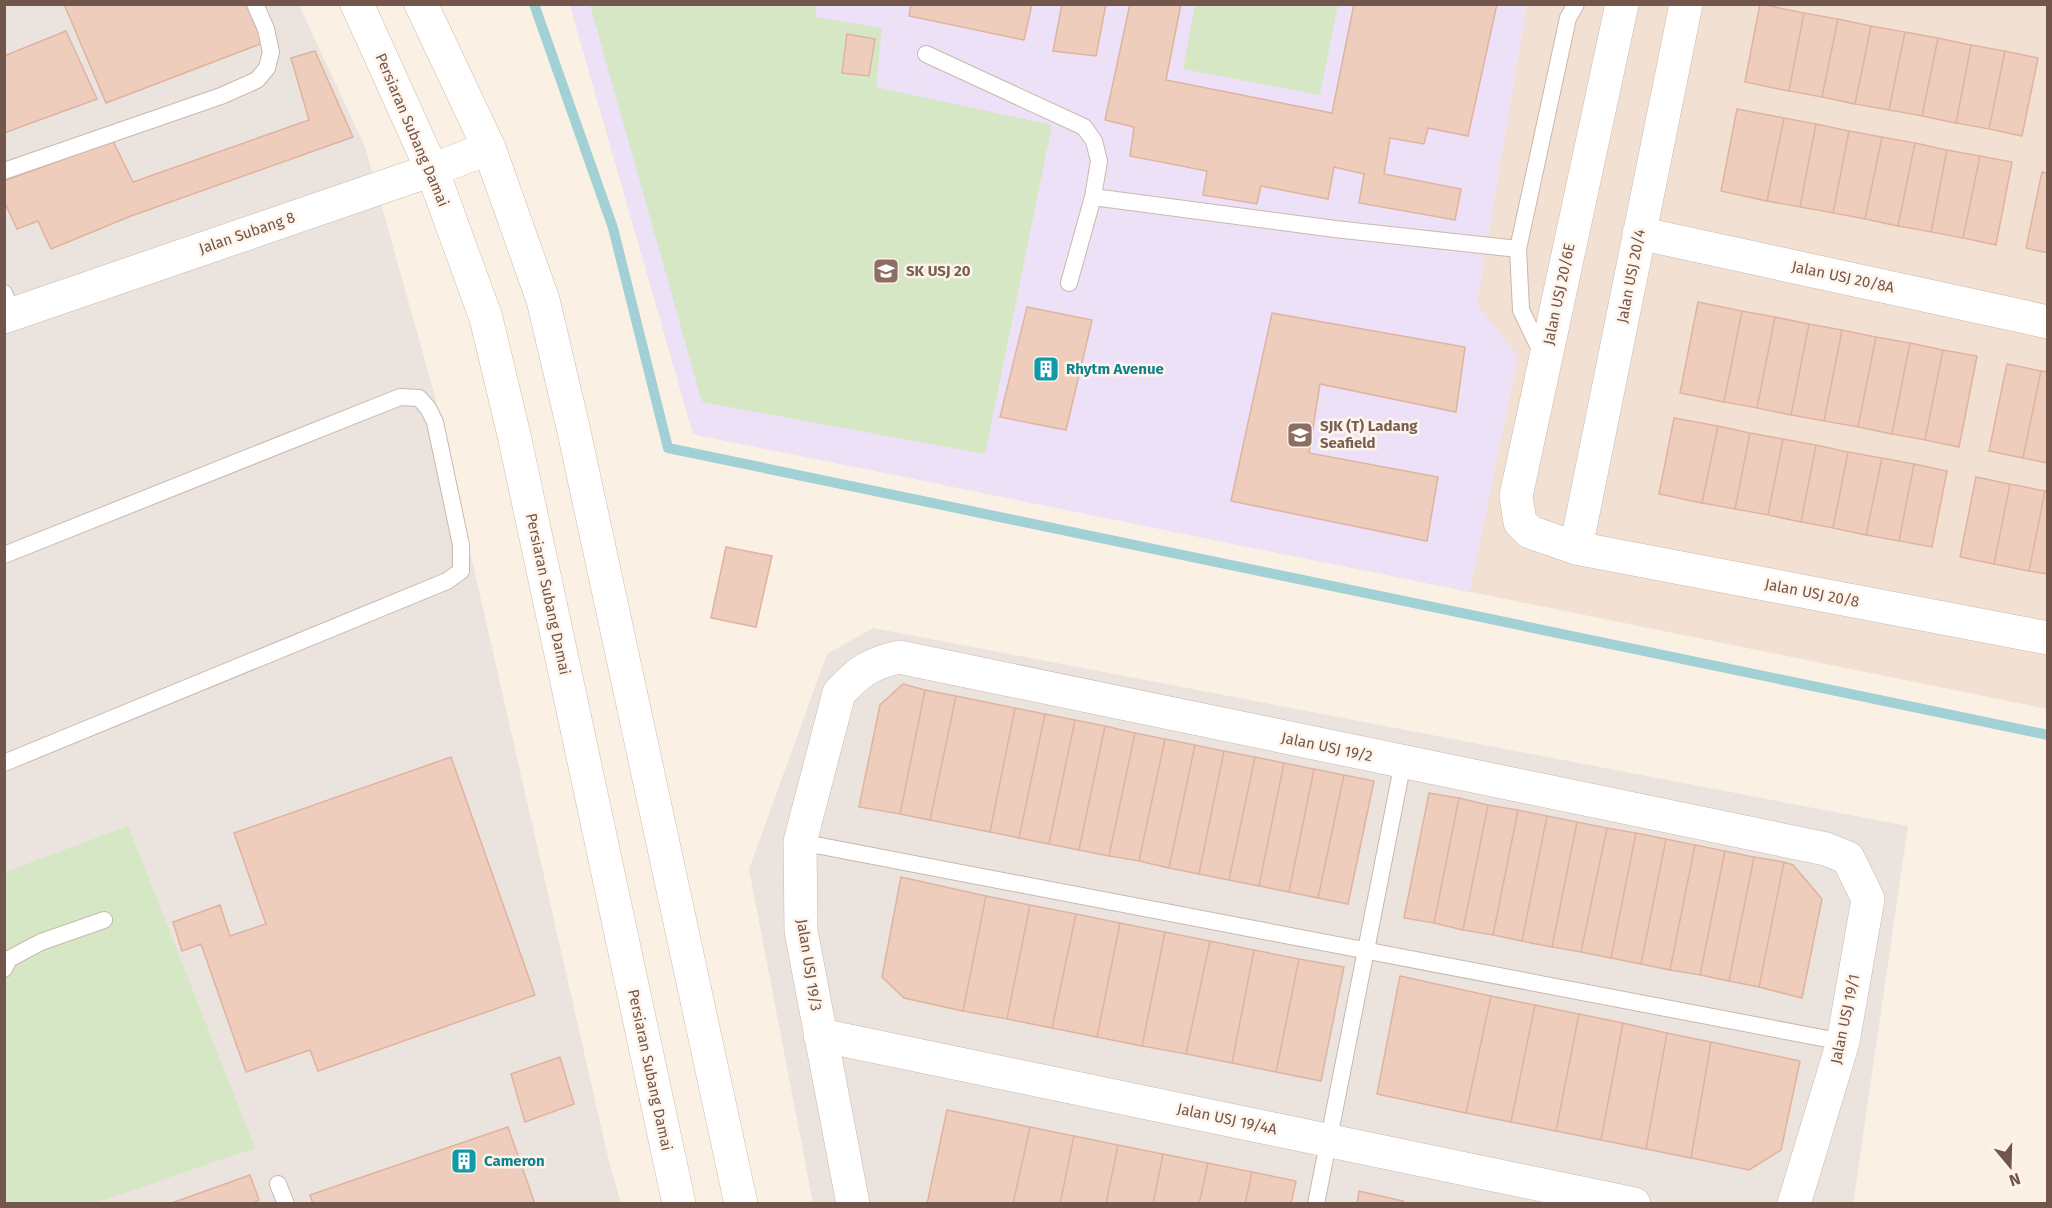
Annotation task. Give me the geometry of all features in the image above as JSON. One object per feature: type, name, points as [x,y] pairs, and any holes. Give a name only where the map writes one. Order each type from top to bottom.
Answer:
[{"type":"street","name":"Persiaran Subang Damai","points":[[357,4],[432,170],[486,318],[514,435],[679,1203]]},
{"type":"street","points":[[421,4],[489,148],[543,300],[573,427],[741,1203]]},
{"type":"street","name":"Jalan USJ 20/6E","points":[[1576,548],[1530,532],[1520,522],[1516,496],[1622,4]]},
{"type":"street","name":"Jalan USJ 20/4","points":[[1576,548],[1686,4]]},
{"type":"street","name":"Jalan Subang 8","points":[[7,308],[432,170],[489,148]]},
{"type":"street","name":"Jalan USJ 20/8A","points":[[1639,233],[2048,322]]},
{"type":"street","name":"Jalan USJ 20/8","points":[[1576,548],[2048,638]]},
{"type":"street","name":"Jalan USJ 19/2","points":[[839,693],[856,675],[876,662],[899,657],[1826,849]]},
{"type":"street","name":"Jalan USJ 19/3","points":[[839,693],[800,842],[801,931],[853,1203]]},
{"type":"street","name":"Jalan USJ 19/1","points":[[1794,1203],[1843,1042],[1868,899],[1848,858],[1826,849]]},
{"type":"street","name":"Jalan USJ 19/4A","points":[[820,1035],[1634,1203]]},
{"type":"lane","points":[[4,171],[221,96],[257,80],[267,68],[271,52],[266,29],[255,4]]},
{"type":"lane","points":[[1545,360],[1521,310],[1518,249],[1568,18],[1576,4]]},
{"type":"lane","points":[[926,54],[1084,127],[1095,141],[1099,161],[1093,197],[1069,284]]},
{"type":"lane","points":[[1093,197],[1335,230],[1518,249]]},
{"type":"lane","points":[[4,555],[400,397],[419,398],[428,408],[435,422],[461,544],[461,571],[447,581],[4,763]]},
{"type":"lane","points":[[1316,1203],[1403,762]]},
{"type":"lane","points":[[800,842],[1843,1042]]},
{"type":"lane","points":[[4,969],[9,959],[41,942],[104,920]]},
{"type":"lane","points":[[278,1184],[286,1203]]},
{"type":"shaded area","points":[[5,5],[299,5],[365,147],[433,389],[610,1166],[621,1203],[5,1204]]},
{"type":"shaded area","points":[[570,5],[2047,5],[2047,709],[693,434]]},
{"type":"shaded area","name":"SK USJ 20","points":[[570,5],[1527,5],[1477,304],[1518,357],[1470,592],[693,434]]},
{"type":"shaded area","points":[[873,628],[1908,826],[1853,1204],[813,1203],[749,869],[827,654]]},
{"type":"green space","points":[[590,5],[816,5],[816,17],[882,28],[876,87],[1052,125],[985,454],[702,402]]},
{"type":"green space","points":[[1195,5],[1338,5],[1320,95],[1183,69]]},
{"type":"green space","points":[[128,826],[255,1148],[95,1203],[5,1204],[5,872]]},
{"type":"building","points":[[64,4],[246,4],[263,43],[106,103]]},
{"type":"building","points":[[911,4],[1032,4],[1024,40],[909,16]]},
{"type":"building","points":[[1062,4],[1106,4],[1096,56],[1053,51]]},
{"type":"building","points":[[1130,4],[1181,4],[1166,80],[1332,113],[1354,4],[1497,4],[1468,136],[1428,128],[1424,144],[1390,138],[1384,174],[1461,189],[1455,220],[1359,203],[1364,174],[1334,167],[1328,199],[1261,186],[1257,204],[1203,195],[1207,171],[1130,156],[1134,127],[1105,120]]},
{"type":"building","points":[[1760,4],[1804,13],[1789,91],[1745,82]]},
{"type":"building","points":[[1804,13],[1838,19],[1822,97],[1789,91]]},
{"type":"building","points":[[1838,19],[1871,26],[1855,104],[1822,97]]},
{"type":"building","points":[[1871,26],[1905,32],[1889,110],[1855,104]]},
{"type":"building","points":[[66,31],[97,99],[4,133],[4,56]]},
{"type":"building","points":[[1905,32],[1938,38],[1922,116],[1889,110]]},
{"type":"building","points":[[847,34],[875,39],[869,76],[842,73]]},
{"type":"building","points":[[1938,38],[1971,45],[1956,123],[1922,116]]},
{"type":"building","points":[[1971,45],[2005,51],[1989,129],[1956,123]]},
{"type":"building","points":[[315,51],[353,137],[131,216],[51,249],[38,221],[17,229],[4,201],[4,181],[113,141],[133,182],[309,120],[291,58]]},
{"type":"building","points":[[2005,51],[2038,58],[2022,136],[1989,129]]},
{"type":"building","points":[[1737,109],[1784,118],[1767,201],[1721,191]]},
{"type":"building","points":[[1784,118],[1816,124],[1800,207],[1767,201]]},
{"type":"building","points":[[1816,124],[1849,131],[1833,213],[1800,207]]},
{"type":"building","points":[[1849,131],[1882,137],[1865,219],[1833,213]]},
{"type":"building","points":[[1882,137],[1915,143],[1898,226],[1865,219]]},
{"type":"building","points":[[1915,143],[1947,150],[1931,232],[1898,226]]},
{"type":"building","points":[[1947,150],[1980,156],[1963,238],[1931,232]]},
{"type":"building","points":[[1980,156],[2012,162],[1996,245],[1963,238]]},
{"type":"building","points":[[2042,172],[2048,174],[2048,253],[2026,248]]},
{"type":"building","points":[[1698,302],[1742,311],[1724,402],[1680,393]]},
{"type":"building","name":"Rhytm Avenue","points":[[1027,307],[1092,320],[1066,430],[1000,417]]},
{"type":"building","points":[[1742,311],[1775,317],[1757,408],[1724,402]]},
{"type":"building","points":[[1272,313],[1465,347],[1456,412],[1320,384],[1309,453],[1438,477],[1427,541],[1231,501]]},
{"type":"building","points":[[1775,317],[1809,324],[1791,415],[1757,408]]},
{"type":"building","points":[[1809,324],[1842,330],[1824,421],[1791,415]]},
{"type":"building","points":[[1842,330],[1876,337],[1858,427],[1824,421]]},
{"type":"building","points":[[1876,337],[1910,343],[1892,434],[1858,427]]},
{"type":"building","points":[[1910,343],[1943,350],[1925,440],[1892,434]]},
{"type":"building","points":[[1943,350],[1977,356],[1959,447],[1925,440]]},
{"type":"building","points":[[2007,364],[2041,371],[2023,458],[1989,451]]},
{"type":"building","points":[[2041,371],[2048,372],[2048,463],[2023,458]]},
{"type":"building","points":[[1674,418],[1718,426],[1702,503],[1659,494]]},
{"type":"building","points":[[1718,426],[1750,433],[1735,509],[1702,503]]},
{"type":"building","points":[[1750,433],[1783,439],[1768,515],[1735,509]]},
{"type":"building","points":[[1783,439],[1816,445],[1801,522],[1768,515]]},
{"type":"building","points":[[1816,445],[1848,452],[1833,528],[1801,522]]},
{"type":"building","points":[[1848,452],[1882,458],[1866,535],[1833,528]]},
{"type":"building","points":[[1882,458],[1914,464],[1899,541],[1866,535]]},
{"type":"building","points":[[1914,464],[1947,471],[1932,547],[1899,541]]},
{"type":"building","points":[[1976,477],[2010,484],[1994,564],[1960,557]]},
{"type":"building","points":[[2010,484],[2045,491],[2029,571],[1994,564]]},
{"type":"building","points":[[2045,491],[2048,491],[2048,574],[2029,571]]},
{"type":"building","points":[[726,547],[772,556],[756,627],[711,618]]},
{"type":"building","points":[[903,684],[925,690],[900,814],[859,807],[880,705]]},
{"type":"building","points":[[925,690],[956,696],[930,820],[900,814]]},
{"type":"building","points":[[956,696],[1015,708],[990,832],[930,820]]},
{"type":"building","points":[[1015,708],[1045,714],[1019,838],[990,832]]},
{"type":"building","points":[[1045,714],[1075,720],[1049,844],[1019,838]]},
{"type":"building","points":[[1075,720],[1105,726],[1079,850],[1049,844]]},
{"type":"building","points":[[1105,726],[1135,733],[1109,856],[1079,850]]},
{"type":"building","points":[[1135,733],[1165,739],[1139,861],[1109,856]]},
{"type":"building","points":[[1165,739],[1195,745],[1169,868],[1139,861]]},
{"type":"building","points":[[1195,745],[1224,751],[1199,874],[1169,868]]},
{"type":"building","points":[[1224,751],[1255,757],[1229,880],[1199,874]]},
{"type":"building","points":[[451,757],[535,995],[318,1071],[310,1050],[246,1072],[201,944],[182,951],[173,922],[220,905],[230,936],[266,924],[234,833]]},
{"type":"building","points":[[1255,757],[1284,763],[1259,886],[1229,880]]},
{"type":"building","points":[[1284,763],[1314,769],[1289,892],[1259,886]]},
{"type":"building","points":[[1314,769],[1344,775],[1318,898],[1289,892]]},
{"type":"building","points":[[1344,775],[1374,781],[1348,904],[1318,898]]},
{"type":"building","points":[[1429,793],[1459,798],[1434,923],[1404,918]]},
{"type":"building","points":[[1459,798],[1488,805],[1463,930],[1434,923]]},
{"type":"building","points":[[1488,805],[1518,810],[1493,935],[1463,930]]},
{"type":"building","points":[[1518,810],[1547,816],[1522,941],[1493,935]]},
{"type":"building","points":[[1547,816],[1577,822],[1552,947],[1522,941]]},
{"type":"building","points":[[1577,822],[1607,828],[1581,952],[1552,947]]},
{"type":"building","points":[[1607,828],[1636,833],[1611,958],[1581,952]]},
{"type":"building","points":[[1636,833],[1666,839],[1641,964],[1611,958]]},
{"type":"building","points":[[1666,839],[1695,845],[1670,970],[1641,964]]},
{"type":"building","points":[[1695,845],[1725,851],[1700,975],[1670,970]]},
{"type":"building","points":[[1725,851],[1754,857],[1729,981],[1700,975]]},
{"type":"building","points":[[1754,857],[1784,862],[1759,987],[1729,981]]},
{"type":"building","points":[[1784,862],[1793,865],[1822,899],[1802,998],[1759,987]]},
{"type":"building","points":[[901,877],[986,896],[963,1011],[904,998],[882,977]]},
{"type":"building","points":[[986,896],[1030,905],[1007,1019],[963,1011]]},
{"type":"building","points":[[1030,905],[1076,914],[1052,1028],[1007,1019]]},
{"type":"building","points":[[1076,914],[1120,923],[1097,1037],[1052,1028]]},
{"type":"building","points":[[1120,923],[1165,932],[1142,1046],[1097,1037]]},
{"type":"building","points":[[1165,932],[1210,941],[1186,1054],[1142,1046]]},
{"type":"building","points":[[1210,941],[1254,950],[1232,1063],[1186,1054]]},
{"type":"building","points":[[1254,950],[1299,959],[1276,1072],[1232,1063]]},
{"type":"building","points":[[1299,959],[1344,967],[1321,1081],[1276,1072]]},
{"type":"building","points":[[1400,976],[1491,996],[1466,1113],[1377,1094]]},
{"type":"building","points":[[1491,996],[1535,1005],[1511,1122],[1466,1113]]},
{"type":"building","points":[[1535,1005],[1579,1014],[1556,1131],[1511,1122]]},
{"type":"building","points":[[1579,1014],[1623,1023],[1601,1140],[1556,1131]]},
{"type":"building","points":[[1623,1023],[1667,1033],[1646,1149],[1601,1140]]},
{"type":"building","points":[[1667,1033],[1711,1042],[1691,1158],[1646,1149]]},
{"type":"building","points":[[1711,1042],[1800,1061],[1781,1150],[1749,1170],[1691,1158]]},
{"type":"building","points":[[560,1057],[574,1104],[525,1122],[511,1074]]},
{"type":"building","points":[[947,1110],[1030,1127],[1013,1204],[927,1204]]},
{"type":"building","name":"Cameron","points":[[508,1127],[535,1204],[313,1204],[310,1195]]},
{"type":"building","points":[[1030,1127],[1074,1136],[1060,1204],[1013,1204]]},
{"type":"building","points":[[1074,1136],[1118,1145],[1106,1204],[1060,1204]]},
{"type":"building","points":[[1118,1145],[1163,1154],[1153,1204],[1106,1204]]},
{"type":"building","points":[[1163,1154],[1208,1163],[1199,1204],[1153,1204]]},
{"type":"building","points":[[1208,1163],[1252,1172],[1245,1204],[1199,1204]]},
{"type":"building","points":[[1252,1172],[1296,1181],[1291,1204],[1245,1204]]},
{"type":"building","points":[[250,1175],[259,1200],[251,1204],[169,1204]]},
{"type":"building","points":[[1359,1191],[1403,1201],[1403,1204],[1357,1204]]},
{"type":"waterway","points":[[534,4],[613,228],[668,448],[2048,735]]},
{"type":"place","name":"SK USJ 20","points":[[886,271]]},
{"type":"place","name":"Rhytm Avenue","points":[[1046,369]]},
{"type":"place","name":"SJK (T) Ladang Seafield","points":[[1300,435]]},
{"type":"place","name":"Cameron","points":[[464,1161]]}]
